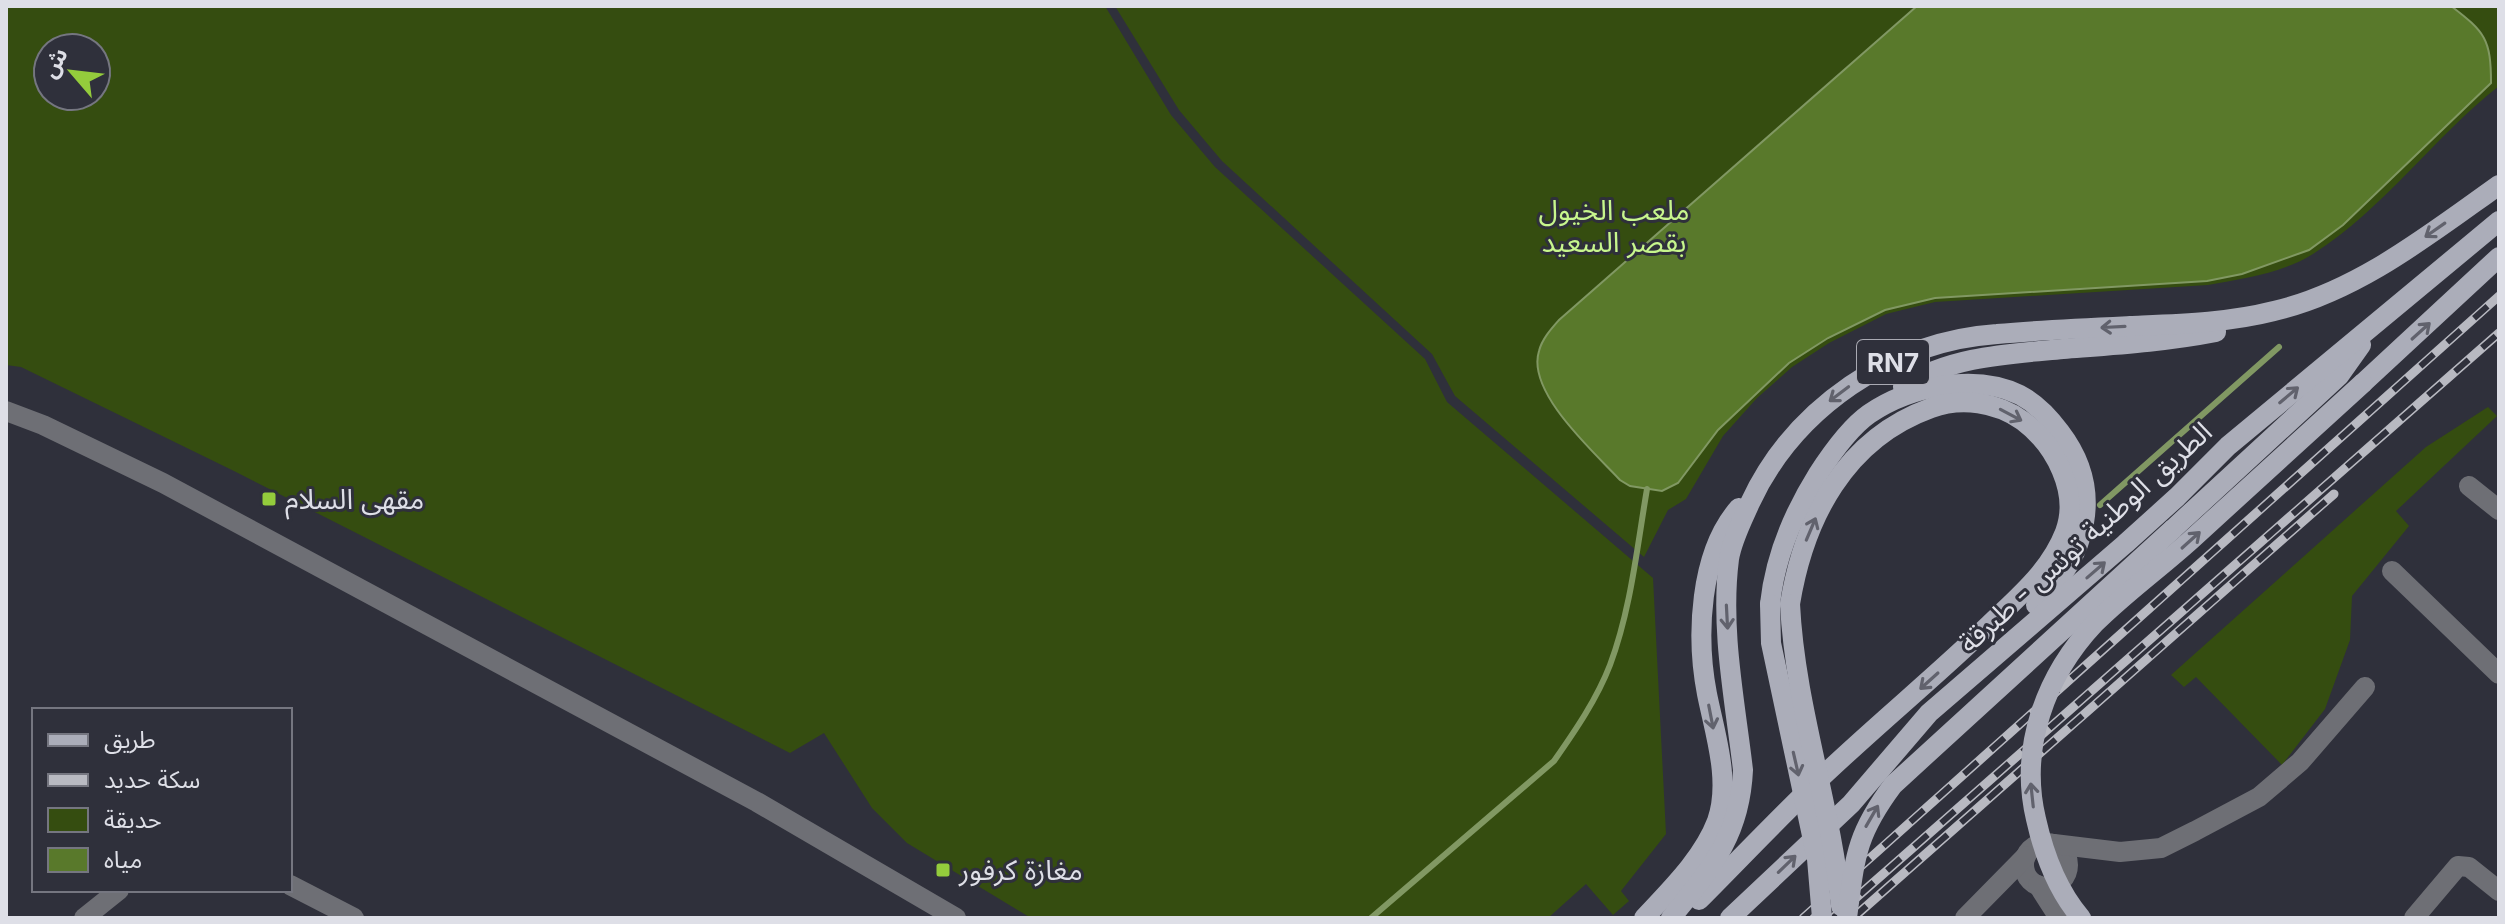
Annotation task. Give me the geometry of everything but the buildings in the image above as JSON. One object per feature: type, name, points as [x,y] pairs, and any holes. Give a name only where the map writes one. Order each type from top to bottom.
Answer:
[{"type":"main road","name":"RN7","points":[[1671,918],[1720,853],[1736,820],[1742,798],[1743,770],[1726,593],[1730,555],[1757,487],[1773,460],[1798,429],[1830,400],[1864,375],[1942,343],[1995,334],[2213,321],[2307,303],[2418,242],[2499,185]]},
{"type":"main road","name":"الطريق الوطنية تونس - طبرقة","points":[[1730,918],[1851,804],[1929,713],[2125,544],[2228,446],[2499,221]]},
{"type":"main road","points":[[2081,918],[2051,870],[2033,805],[2032,750],[2037,723],[2050,688],[2077,644],[2111,608],[2196,535],[2499,257]]},
{"type":"main road","points":[[1844,918],[1795,662],[1780,604],[1779,558],[1805,495],[1831,454],[1869,414],[1915,379],[1967,362],[1995,355],[2182,339],[2248,325],[2307,303]]},
{"type":"main road","points":[[1844,918],[1863,830],[1893,785],[2339,376],[2370,328]]},
{"type":"main road","points":[[1869,414],[1922,390],[1970,383],[1994,386],[2020,395],[2048,415],[2077,458],[2086,487],[2085,520],[2077,549],[2054,588],[1988,649],[1929,713]]},
{"type":"main road","points":[[1678,918],[1826,772],[2035,581],[2050,561],[2066,530],[2068,499],[2064,473],[2036,431],[2013,414],[1986,403],[1937,406],[1892,425],[1871,441],[1842,471],[1809,532],[1780,604],[1771,643],[1817,859],[1822,918]]},
{"type":"main road","points":[[1644,918],[1705,845],[1719,812],[1723,783],[1703,672],[1707,586],[1716,542],[1730,518],[1757,487]]},
{"type":"street","points":[[6,411],[43,425],[163,483],[757,802],[956,918]]},
{"type":"street","points":[[2469,486],[2499,510]]},
{"type":"street","points":[[2392,571],[2499,674]]},
{"type":"street","points":[[1965,918],[2038,844],[2120,852],[2161,848],[2259,797],[2300,762],[2365,687]]},
{"type":"street","points":[[2054,844],[2062,849],[2073,900],[2088,918]]},
{"type":"street","points":[[1983,898],[2035,884],[2052,885],[2065,873],[2120,852]]},
{"type":"street","points":[[2026,856],[2025,871],[2059,918]]},
{"type":"street","points":[[2414,918],[2458,866],[2464,864],[2499,891]]},
{"type":"street","points":[[292,886],[354,918]]},
{"type":"street","points":[[84,918],[116,892]]},
{"type":"green space","points":[[6,6],[1105,6],[1171,115],[1215,167],[1425,359],[1447,402],[1653,578],[1666,834],[1621,891],[1629,901],[1613,915],[1586,884],[1548,918],[1031,918],[907,843],[872,808],[824,733],[790,753],[236,472],[21,367],[6,365]]},
{"type":"green space","name":"ملعب الخيول بقصر السعيد","points":[[1115,6],[2499,6],[2499,86],[2452,127],[2363,216],[2313,254],[2289,266],[2208,285],[1935,302],[1886,314],[1829,343],[1792,367],[1757,398],[1723,436],[1686,499],[1668,510],[1644,557],[1455,396],[1432,354],[1222,161],[1179,110]]},
{"type":"green space","points":[[2488,407],[2497,416],[2396,511],[2409,526],[2352,596],[2350,640],[2325,709],[2282,765],[2196,677],[2184,687],[2171,675],[2426,447]]},
{"type":"water","points":[[1917,6],[2451,6],[2472,23],[2484,38],[2490,56],[2491,83],[2343,225],[2309,250],[2242,274],[2207,281],[1935,298],[1885,310],[1828,338],[1789,363],[1718,430],[1678,483],[1662,491],[1630,486],[1620,480],[1565,420],[1543,385],[1538,367],[1539,351],[1545,338],[1559,320]]},
{"type":"waterway","points":[[2100,505],[2279,347]]},
{"type":"waterway","points":[[1371,918],[1554,761],[1578,726],[1605,678],[1617,644],[1633,578],[1647,489]]},
{"type":"railway","points":[[1803,918],[2499,296]]},
{"type":"railway","points":[[1833,918],[2499,333]]},
{"type":"railway","points":[[1853,918],[2334,494]]},
{"type":"place","name":"مقهى السلام","points":[[269,499]]},
{"type":"place","name":"مغازة كرفور","points":[[943,870]]}]
